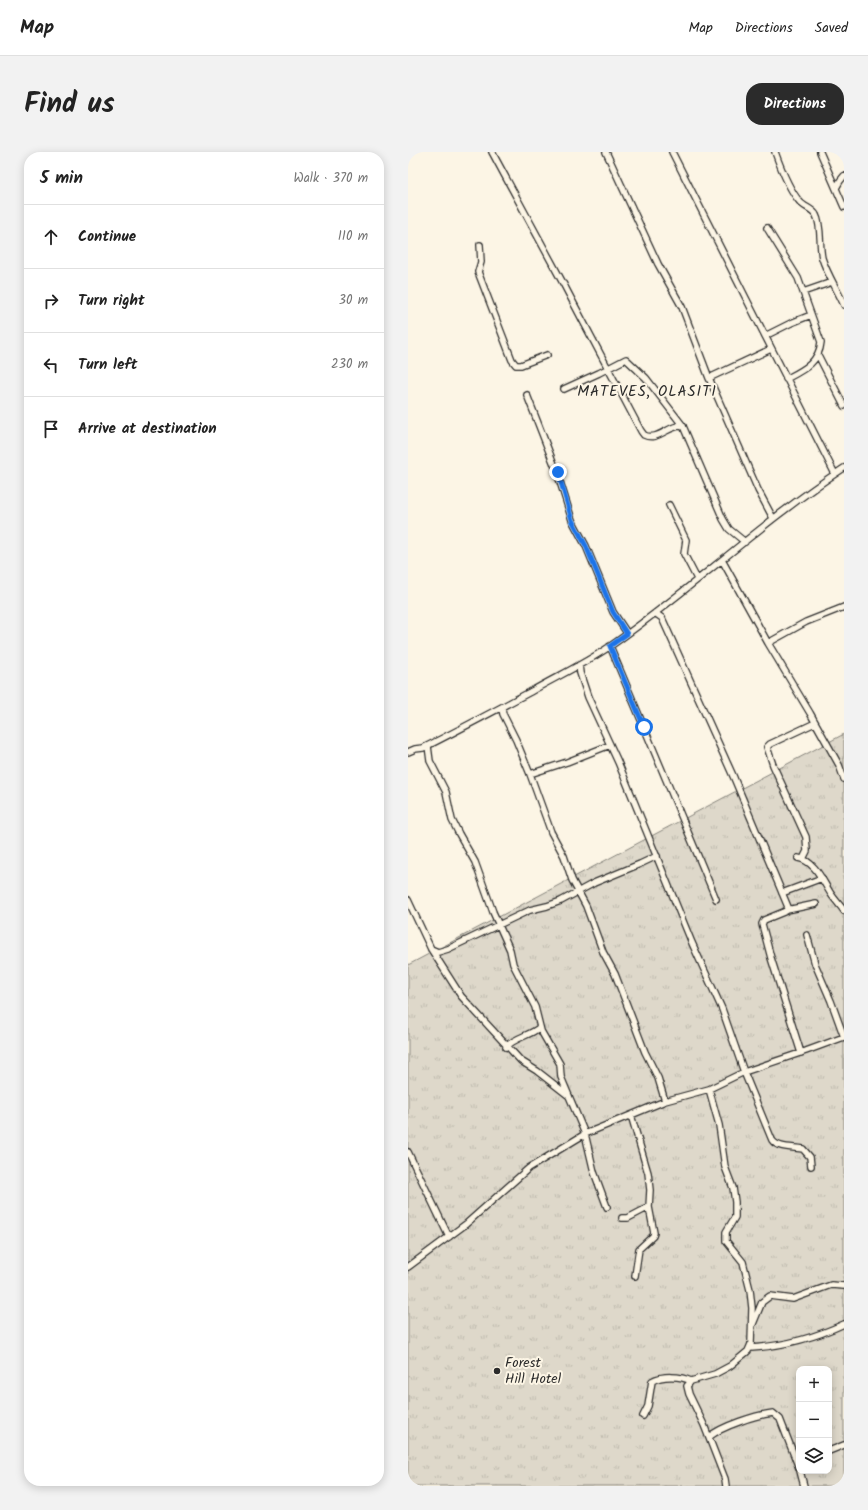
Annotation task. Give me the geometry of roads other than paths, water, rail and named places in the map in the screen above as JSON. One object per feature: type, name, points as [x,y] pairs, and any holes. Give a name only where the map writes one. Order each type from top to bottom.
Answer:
[{"type":"street","points":[[492,152],[644,435],[653,437],[675,426],[683,426]]},
{"type":"street","points":[[606,152],[658,264],[682,307],[709,378],[758,490],[773,518]]},
{"type":"street","points":[[672,152],[835,474]]},
{"type":"street","points":[[775,152],[796,196],[800,202],[816,215],[822,258],[844,305]]},
{"type":"street","points":[[820,152],[844,206]]},
{"type":"street","points":[[836,188],[844,176]]},
{"type":"street","points":[[767,228],[788,261],[803,292],[821,342],[818,356],[813,363],[786,379]]},
{"type":"street","points":[[480,245],[480,262],[478,272],[512,360],[516,365],[521,365],[547,355]]},
{"type":"street","points":[[803,292],[832,282]]},
{"type":"street","points":[[765,336],[811,315]]},
{"type":"street","points":[[709,378],[771,348]]},
{"type":"street","points":[[818,356],[844,406]]},
{"type":"street","points":[[564,389],[624,359],[628,359],[634,368],[646,378],[683,426],[706,482],[727,526],[745,542]]},
{"type":"street","points":[[527,395],[558,472],[572,520],[586,546],[613,612],[627,634]]},
{"type":"street","points":[[408,752],[428,746],[502,708],[610,646],[655,613],[773,518],[844,468]]},
{"type":"street","points":[[669,505],[686,540],[684,554],[697,579]]},
{"type":"street","points":[[722,560],[839,766],[844,779]]},
{"type":"street","points":[[768,643],[806,622],[844,607]]},
{"type":"street","points":[[655,613],[662,618],[689,676],[739,788],[788,910]]},
{"type":"street","points":[[610,646],[716,899]]},
{"type":"street","points":[[579,665],[580,673],[588,697],[618,762],[692,943],[722,1009],[744,1072],[774,1143],[780,1146],[803,1149],[810,1157],[812,1166]]},
{"type":"street","points":[[502,708],[503,714],[530,774],[551,832],[560,848],[572,880],[586,906],[603,952],[615,974],[645,1052],[658,1078],[665,1101]]},
{"type":"street","points":[[815,723],[773,742],[767,747],[775,771],[806,837],[807,852],[800,859],[814,867],[844,911]]},
{"type":"street","points":[[530,774],[567,762],[610,745]]},
{"type":"street","points":[[428,746],[430,760],[446,792],[452,820],[475,862],[493,912],[510,950],[514,964],[535,1007],[540,1027],[548,1045],[558,1058],[561,1077],[585,1134],[594,1172],[607,1207]]},
{"type":"street","points":[[431,949],[436,952],[442,952],[530,910],[553,904],[594,883],[657,856]]},
{"type":"street","points":[[782,893],[822,878]]},
{"type":"street","points":[[408,900],[431,949],[461,996],[521,1062],[536,1071],[569,1096]]},
{"type":"street","points":[[801,1053],[771,958],[762,924],[764,920],[788,910],[816,904]]},
{"type":"street","points":[[408,1267],[483,1210],[529,1168],[585,1134],[665,1101],[709,1089],[744,1072],[844,1037],[814,964],[807,935]]},
{"type":"street","points":[[506,1047],[512,1042],[540,1027]]},
{"type":"street","points":[[643,1416],[648,1406],[652,1384],[655,1379],[680,1378],[691,1381],[703,1379],[723,1371],[742,1357],[750,1348],[752,1328],[751,1298],[744,1264],[726,1241],[726,1232],[735,1217],[735,1202],[733,1188],[725,1167],[717,1116],[709,1089]]},
{"type":"street","points":[[632,1115],[648,1173],[650,1190],[649,1207],[654,1234],[639,1249],[634,1276]]},
{"type":"street","points":[[408,1152],[449,1237]]},
{"type":"street","points":[[622,1218],[628,1218],[649,1207]]},
{"type":"street","points":[[752,1328],[760,1305],[767,1297],[772,1296],[793,1299],[831,1286],[844,1286]]},
{"type":"street","points":[[750,1348],[796,1341],[823,1333],[844,1324]]},
{"type":"street","points":[[691,1381],[687,1386],[687,1390],[709,1437],[725,1479],[726,1486]]},
{"type":"street","points":[[709,1437],[716,1432],[737,1423],[773,1413],[780,1419],[796,1457]]},
{"type":"street","points":[[832,1450],[844,1445]]},
{"type":"street","points":[[801,1474],[804,1486]]},
{"type":"place","name":"Forest Hill Hotel","points":[[497,1371]]},
{"type":"district","name":"MATEVES, OLASITI","points":[[647,392]]}]
